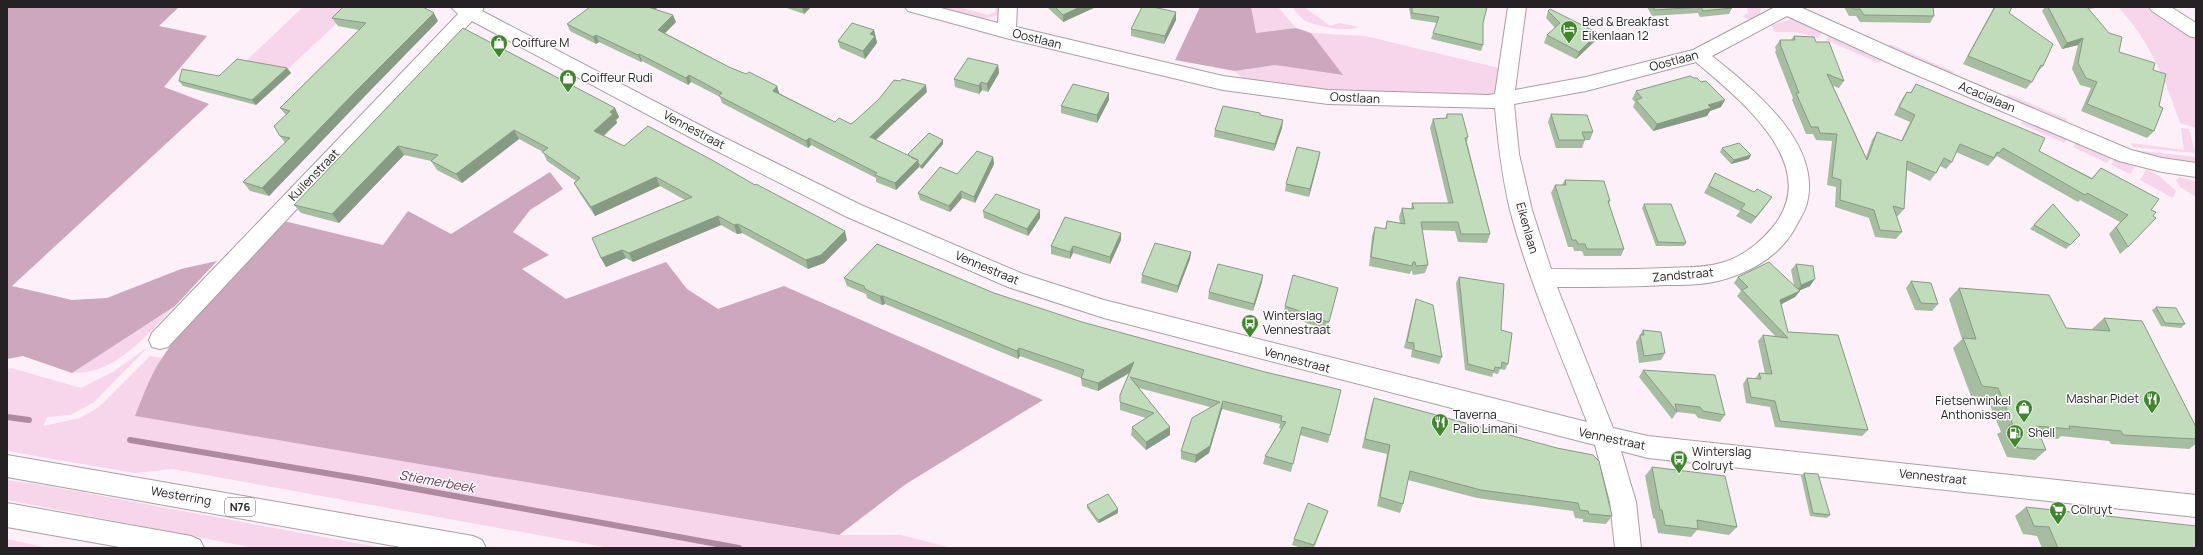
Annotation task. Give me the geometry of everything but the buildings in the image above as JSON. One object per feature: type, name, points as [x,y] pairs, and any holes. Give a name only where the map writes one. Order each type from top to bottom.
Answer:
[{"type":"main road","name":"Oostlaan","points":[[914,7],[1006,32],[1223,83],[1328,97],[1436,102],[1488,102],[1586,84],[1699,55],[1786,7]]},
{"type":"main road","points":[[1006,32],[1008,7]]},
{"type":"main road","name":"Eikenlaan","points":[[1517,7],[1504,99],[1509,154],[1521,210],[1543,278],[1605,438],[1623,502],[1628,548]]},
{"type":"main road","name":"Acacialaan","points":[[1786,7],[1907,64],[2126,156],[2162,165],[2196,170]]},
{"type":"main road","points":[[2158,7],[2196,32]]},
{"type":"main road","name":"Kuilenstraat","points":[[160,340],[468,9]]},
{"type":"main road","name":"Vennestraat","points":[[468,9],[706,137],[854,211],[1016,281],[1104,309],[1605,438],[1661,449],[2196,506]]},
{"type":"main road","name":"Zandstraat","points":[[1543,278],[1630,279],[1696,276],[1717,273],[1755,258],[1773,243],[1788,223],[1795,207],[1800,186],[1798,168],[1794,155],[1774,125],[1748,96],[1699,55]]},
{"type":"main road","name":"Westerring","points":[[7,466],[473,548]]},
{"type":"main road","points":[[7,515],[190,548]]},
{"type":"shaded area","points":[[7,7],[179,7],[159,26],[207,36],[164,87],[209,104],[12,286],[72,300],[107,298],[181,269],[217,261],[175,306],[72,373],[23,356],[7,359]]},
{"type":"shaded area","points":[[303,7],[354,7],[287,70],[245,62]]},
{"type":"shaded area","points":[[933,7],[959,7],[988,15],[995,12],[996,7],[1002,7],[997,16],[980,19]]},
{"type":"shaded area","points":[[1200,7],[1251,7],[1256,33],[1296,28],[1311,33],[1343,75],[1275,65],[1235,71],[1175,60]]},
{"type":"shaded area","points":[[1251,7],[1278,7],[1296,28],[1255,33]]},
{"type":"shaded area","points":[[1292,7],[1304,7],[1330,26],[1340,23],[1358,27],[1340,29],[1313,24],[1299,16]]},
{"type":"shaded area","points":[[1747,7],[1761,7],[1760,15],[1751,21],[1743,16],[1748,13]]},
{"type":"shaded area","points":[[2118,7],[2147,7],[2196,40],[2196,128],[2180,123],[2169,92],[2148,47],[2129,19]]},
{"type":"shaded area","points":[[1792,19],[1822,32],[1819,38],[1795,32],[1775,32],[1771,25]]},
{"type":"shaded area","points":[[1311,33],[1365,36],[1499,68],[1495,92],[1484,96],[1325,91],[1246,82],[1235,71],[1275,65],[1342,75]]},
{"type":"shaded area","points":[[1829,35],[1882,59],[1879,63],[1826,40]]},
{"type":"shaded area","points":[[1890,44],[1954,72],[1951,77],[1887,50]]},
{"type":"shaded area","points":[[2008,94],[2067,119],[2064,126],[2004,100]]},
{"type":"shaded area","points":[[2023,120],[2067,139],[2064,143],[2021,124]]},
{"type":"shaded area","points":[[2181,128],[2189,129],[2195,153],[2133,147],[2131,143],[2184,150]]},
{"type":"shaded area","points":[[2076,143],[2111,158],[2107,163],[2073,147]]},
{"type":"shaded area","points":[[2117,148],[2195,157],[2196,165],[2178,163]]},
{"type":"shaded area","points":[[2114,159],[2136,166],[2130,174],[2111,165]]},
{"type":"shaded area","points":[[2147,169],[2159,176],[2176,191],[2173,198],[2140,180]]},
{"type":"shaded area","points":[[550,172],[563,189],[530,210],[513,232],[549,255],[522,269],[566,299],[666,262],[687,289],[718,309],[784,286],[1043,400],[906,484],[839,535],[135,416],[154,372],[175,340],[204,304],[284,221],[383,245],[408,211],[451,234]]},
{"type":"shaded area","points":[[2179,177],[2196,181],[2196,197],[2180,187],[2176,180]]},
{"type":"shaded area","points":[[175,306],[147,335],[115,361],[91,371],[72,373]]},
{"type":"shaded area","points":[[148,347],[93,403],[70,415],[47,417],[43,426],[80,418],[99,407],[150,356],[162,358],[145,391],[136,416],[808,530],[839,535],[901,535],[952,548],[610,548],[173,469],[135,473],[7,451],[7,369],[11,368],[81,388],[113,372]]},
{"type":"shaded area","points":[[7,480],[48,486],[383,548],[255,548],[7,500]]},
{"type":"shaded area","points":[[7,539],[43,547],[7,547]]},
{"type":"waterway","name":"Stiemerbeek","points":[[7,417],[29,420]]},
{"type":"waterway","name":"Stiemerbeek","points":[[130,440],[367,480],[739,548]]},
{"type":"place","name":"Bed & Breakfast Eikenlaan 12","points":[[1569,44]]},
{"type":"place","name":"Coiffure M","points":[[499,58]]},
{"type":"place","name":"Coiffeur Rudi","points":[[568,93]]},
{"type":"place","name":"Winterslag Vennestraat","points":[[1250,338]]},
{"type":"place","name":"Mashar Pidet","points":[[2152,414]]},
{"type":"place","name":"Fietsenwinkel Anthonissen","points":[[2024,423]]},
{"type":"place","name":"Taverna Palio Limani","points":[[1440,437]]},
{"type":"place","name":"Shell","points":[[2015,448]]},
{"type":"place","name":"Winterslag Colruyt","points":[[1679,474]]},
{"type":"place","name":"Colruyt","points":[[2058,525]]}]
